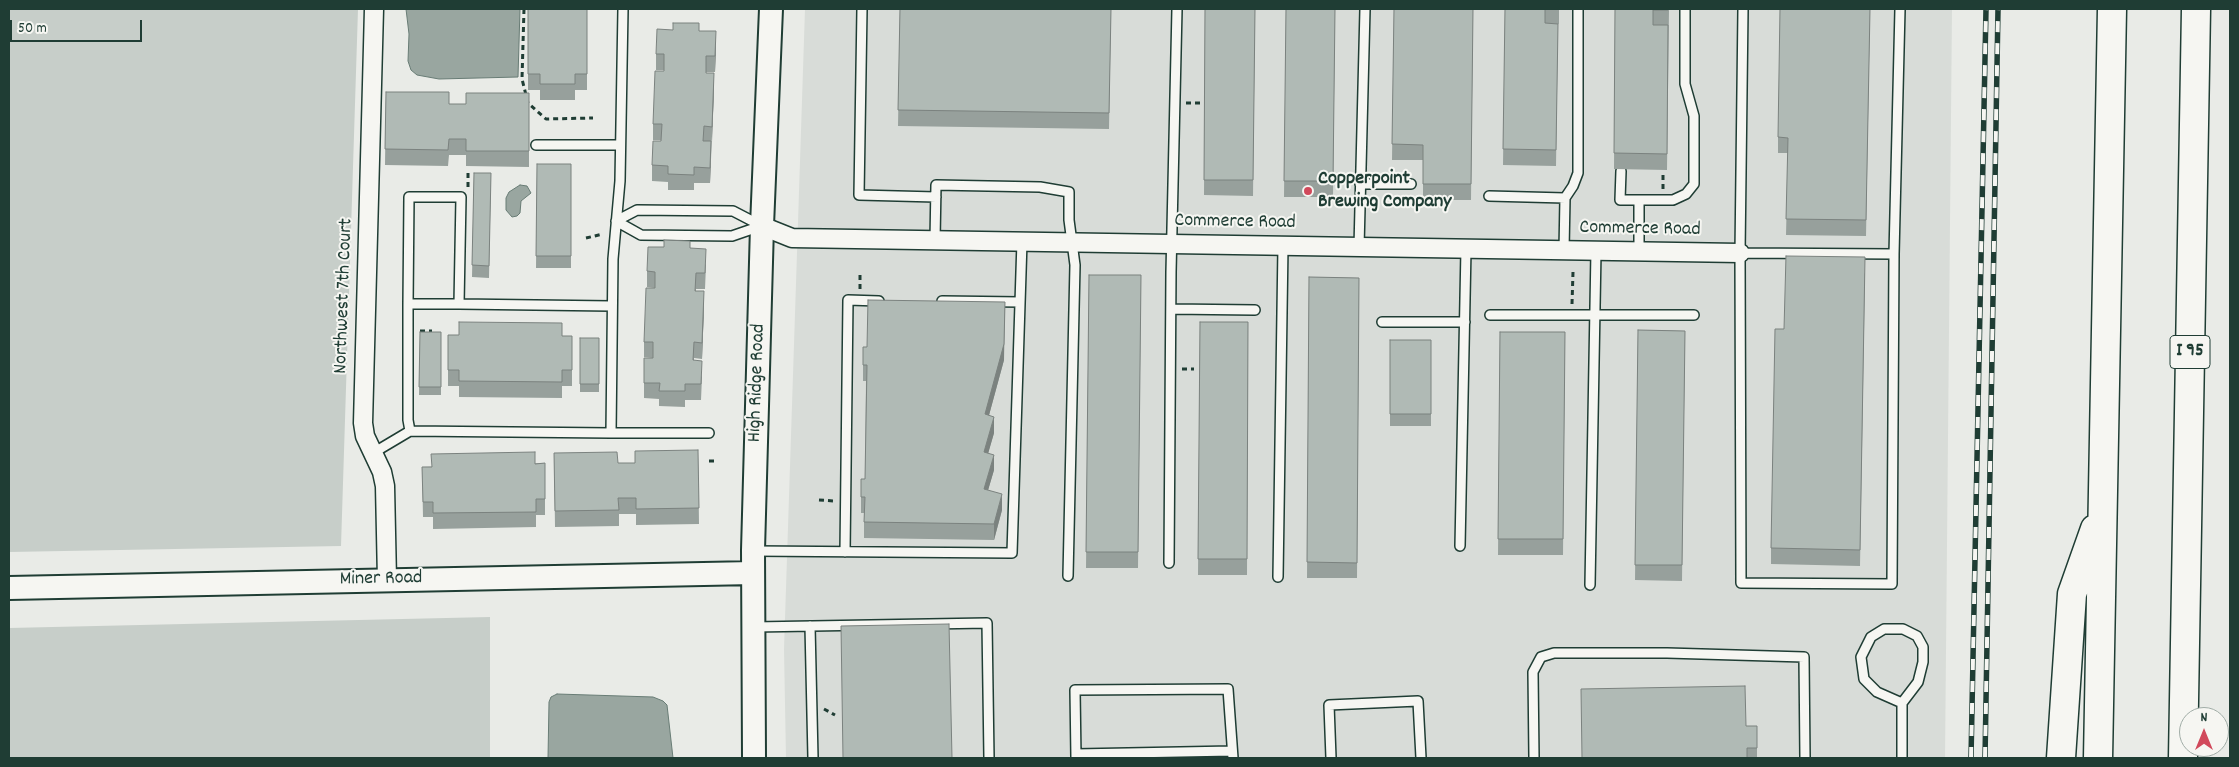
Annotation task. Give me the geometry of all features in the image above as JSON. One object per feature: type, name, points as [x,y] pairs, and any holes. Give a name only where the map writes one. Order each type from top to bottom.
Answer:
[{"type":"highway","points":[[2098,758],[2112,9]]},
{"type":"highway","name":"I 95","points":[[2183,758],[2196,9]]},
{"type":"highway","points":[[2061,758],[2072,594],[2102,509]]},
{"type":"highway","points":[[2184,696],[2186,707]]},
{"type":"street","name":"Northwest 7th Court","points":[[374,9],[363,423],[364,436],[382,472],[385,486],[387,580]]},
{"type":"street","name":"High Ridge Road","points":[[754,758],[753,550],[762,226],[771,9]]},
{"type":"street","name":"Commerce Road","points":[[762,226],[792,238],[1740,253]]},
{"type":"street","name":"Miner Road","points":[[9,588],[753,573]]},
{"type":"lane","points":[[611,433],[611,306],[620,145],[623,9]]},
{"type":"lane","points":[[862,9],[859,196],[936,197]]},
{"type":"lane","points":[[1169,564],[1176,9]]},
{"type":"lane","points":[[1359,247],[1365,9]]},
{"type":"lane","points":[[1564,250],[1565,198],[1573,186],[1578,173],[1578,9]]},
{"type":"lane","points":[[1621,171],[1620,200],[1673,200],[1686,194],[1694,184],[1694,116],[1685,84],[1685,9]]},
{"type":"lane","points":[[1743,9],[1740,253],[1741,583],[1892,584],[1894,254],[1900,9]]},
{"type":"lane","points":[[536,145],[620,145]]},
{"type":"lane","points":[[1360,184],[1411,184]]},
{"type":"lane","points":[[936,240],[936,185],[1040,187],[1069,192],[1075,265],[1068,576]]},
{"type":"lane","points":[[1489,196],[1565,198]]},
{"type":"lane","points":[[410,431],[409,197],[461,197],[459,304]]},
{"type":"lane","points":[[1640,200],[1640,251]]},
{"type":"lane","points":[[616,221],[637,210],[733,211],[762,226]]},
{"type":"lane","points":[[616,221],[641,235],[732,236],[762,226]]},
{"type":"lane","points":[[753,550],[1012,553],[1022,242]]},
{"type":"lane","points":[[1278,577],[1283,246]]},
{"type":"lane","points":[[1460,546],[1466,248]]},
{"type":"lane","points":[[1590,585],[1596,251]]},
{"type":"lane","points":[[1740,253],[1894,254]]},
{"type":"lane","points":[[845,552],[848,300],[891,301]]},
{"type":"lane","points":[[930,301],[1020,302]]},
{"type":"lane","points":[[408,304],[611,306]]},
{"type":"lane","points":[[1171,309],[1255,310]]},
{"type":"lane","points":[[1490,315],[1694,316]]},
{"type":"lane","points":[[1382,322],[1465,322]]},
{"type":"lane","points":[[372,453],[410,431],[709,433]]},
{"type":"lane","points":[[754,626],[987,623],[990,758]]},
{"type":"lane","points":[[810,626],[813,758]]},
{"type":"lane","points":[[1902,703],[1877,692],[1864,679],[1861,657],[1871,638],[1884,629],[1903,629],[1917,636],[1923,647],[1924,662],[1918,682],[1902,703],[1902,758]]},
{"type":"lane","points":[[1534,758],[1533,672],[1536,662],[1541,657],[1554,653],[1666,652],[1804,657],[1805,758]]},
{"type":"lane","points":[[1228,689],[1232,754],[1076,756],[1075,690],[1228,689]]},
{"type":"lane","points":[[1331,758],[1330,705],[1418,702],[1421,758]]},
{"type":"path","points":[[524,9],[522,79],[528,103],[546,119],[593,118]]},
{"type":"path","points":[[1187,103],[1200,103]]},
{"type":"path","points":[[468,173],[468,186]]},
{"type":"path","points":[[1663,175],[1663,189]]},
{"type":"path","points":[[586,238],[599,235]]},
{"type":"path","points":[[1572,305],[1573,272]]},
{"type":"path","points":[[860,275],[860,290]]},
{"type":"path","points":[[1179,368],[1194,368]]},
{"type":"path","points":[[709,461],[714,461]]},
{"type":"path","points":[[819,500],[836,501]]},
{"type":"path","points":[[819,706],[836,715]]},
{"type":"shaded area","points":[[9,9],[358,9],[341,546],[9,552]]},
{"type":"shaded area","points":[[406,9],[520,9],[518,77],[439,79],[417,75],[411,70],[408,61],[409,34]]},
{"type":"shaded area","points":[[805,9],[1952,9],[1945,758],[786,758],[784,649]]},
{"type":"shaded area","points":[[520,185],[527,186],[531,193],[521,201],[520,213],[512,217],[506,210],[506,198],[509,192]]},
{"type":"shaded area","points":[[490,617],[490,758],[9,758],[9,628]]},
{"type":"shaded area","points":[[557,694],[653,697],[663,701],[667,705],[673,758],[548,758],[549,702],[551,697]]},
{"type":"building","points":[[528,9],[587,9],[587,74],[575,74],[575,84],[540,84],[540,74],[528,74]]},
{"type":"building","points":[[900,9],[1111,9],[1109,113],[898,110]]},
{"type":"building","points":[[1205,9],[1255,9],[1253,180],[1204,180]]},
{"type":"building","points":[[1286,9],[1335,9],[1333,181],[1284,181]]},
{"type":"building","points":[[1394,9],[1473,9],[1471,184],[1423,184],[1423,145],[1392,144]]},
{"type":"building","points":[[1505,9],[1545,9],[1545,23],[1558,24],[1556,150],[1503,149]]},
{"type":"building","points":[[1615,9],[1668,9],[1653,10],[1653,25],[1668,25],[1667,154],[1614,153]]},
{"type":"building","points":[[1780,9],[1870,9],[1866,220],[1786,219],[1788,138],[1778,137]]},
{"type":"building","points":[[673,23],[699,23],[699,31],[716,31],[715,56],[706,56],[706,73],[714,73],[712,127],[704,126],[703,141],[711,141],[710,168],[694,167],[694,175],[668,174],[668,166],[652,165],[653,141],[661,141],[662,124],[653,124],[655,71],[664,71],[664,54],[656,54],[657,29],[673,30]]},
{"type":"building","points":[[386,92],[449,92],[449,104],[466,104],[466,93],[529,93],[529,151],[466,151],[466,139],[449,139],[448,150],[385,149]]},
{"type":"building","points":[[537,164],[571,164],[571,256],[536,256]]},
{"type":"building","points":[[474,173],[491,173],[489,266],[472,265]]},
{"type":"building","points":[[664,240],[690,241],[690,248],[706,249],[705,273],[696,273],[695,291],[704,291],[702,343],[694,342],[693,360],[702,361],[701,384],[685,384],[685,391],[659,391],[660,383],[644,383],[644,358],[653,358],[653,342],[644,342],[646,288],[655,288],[655,272],[647,271],[648,247],[664,247]]},
{"type":"building","points":[[1786,256],[1865,257],[1860,550],[1771,548],[1775,329],[1784,329]]},
{"type":"building","points":[[1089,275],[1141,275],[1138,552],[1086,552]]},
{"type":"building","points":[[1309,277],[1359,278],[1357,563],[1307,562]]},
{"type":"building","points":[[868,300],[1005,302],[1004,344],[985,414],[994,417],[984,452],[994,455],[984,489],[1002,494],[994,524],[864,522],[865,497],[861,497],[861,479],[865,479],[867,365],[863,365],[863,347],[867,347]]},
{"type":"building","points":[[459,322],[562,323],[562,336],[572,336],[572,370],[562,370],[562,382],[459,381],[459,370],[448,370],[448,335],[459,335]]},
{"type":"building","points":[[1200,322],[1248,322],[1247,559],[1198,559]]},
{"type":"building","points":[[1638,330],[1685,331],[1682,565],[1635,565]]},
{"type":"building","points":[[420,332],[441,332],[441,387],[419,387]]},
{"type":"building","points":[[1500,332],[1565,332],[1563,539],[1498,539]]},
{"type":"building","points":[[580,338],[599,338],[599,384],[580,384]]},
{"type":"building","points":[[1390,340],[1431,340],[1431,414],[1390,414]]},
{"type":"building","points":[[698,450],[699,508],[636,509],[636,498],[618,498],[619,510],[555,511],[554,453],[617,452],[618,463],[635,463],[635,451]]},
{"type":"building","points":[[535,452],[535,464],[545,463],[545,499],[536,499],[536,512],[433,513],[433,502],[423,502],[422,467],[432,467],[431,454]]},
{"type":"building","points":[[949,624],[952,758],[843,758],[841,626]]},
{"type":"building","points":[[1745,686],[1746,726],[1757,726],[1757,748],[1747,748],[1747,758],[1582,758],[1581,689]]},
{"type":"railway","points":[[1971,758],[1986,9]]},
{"type":"railway","points":[[1985,758],[1998,9]]},
{"type":"place","name":"Copperpoint Brewing Company","points":[[1308,191]]}]
